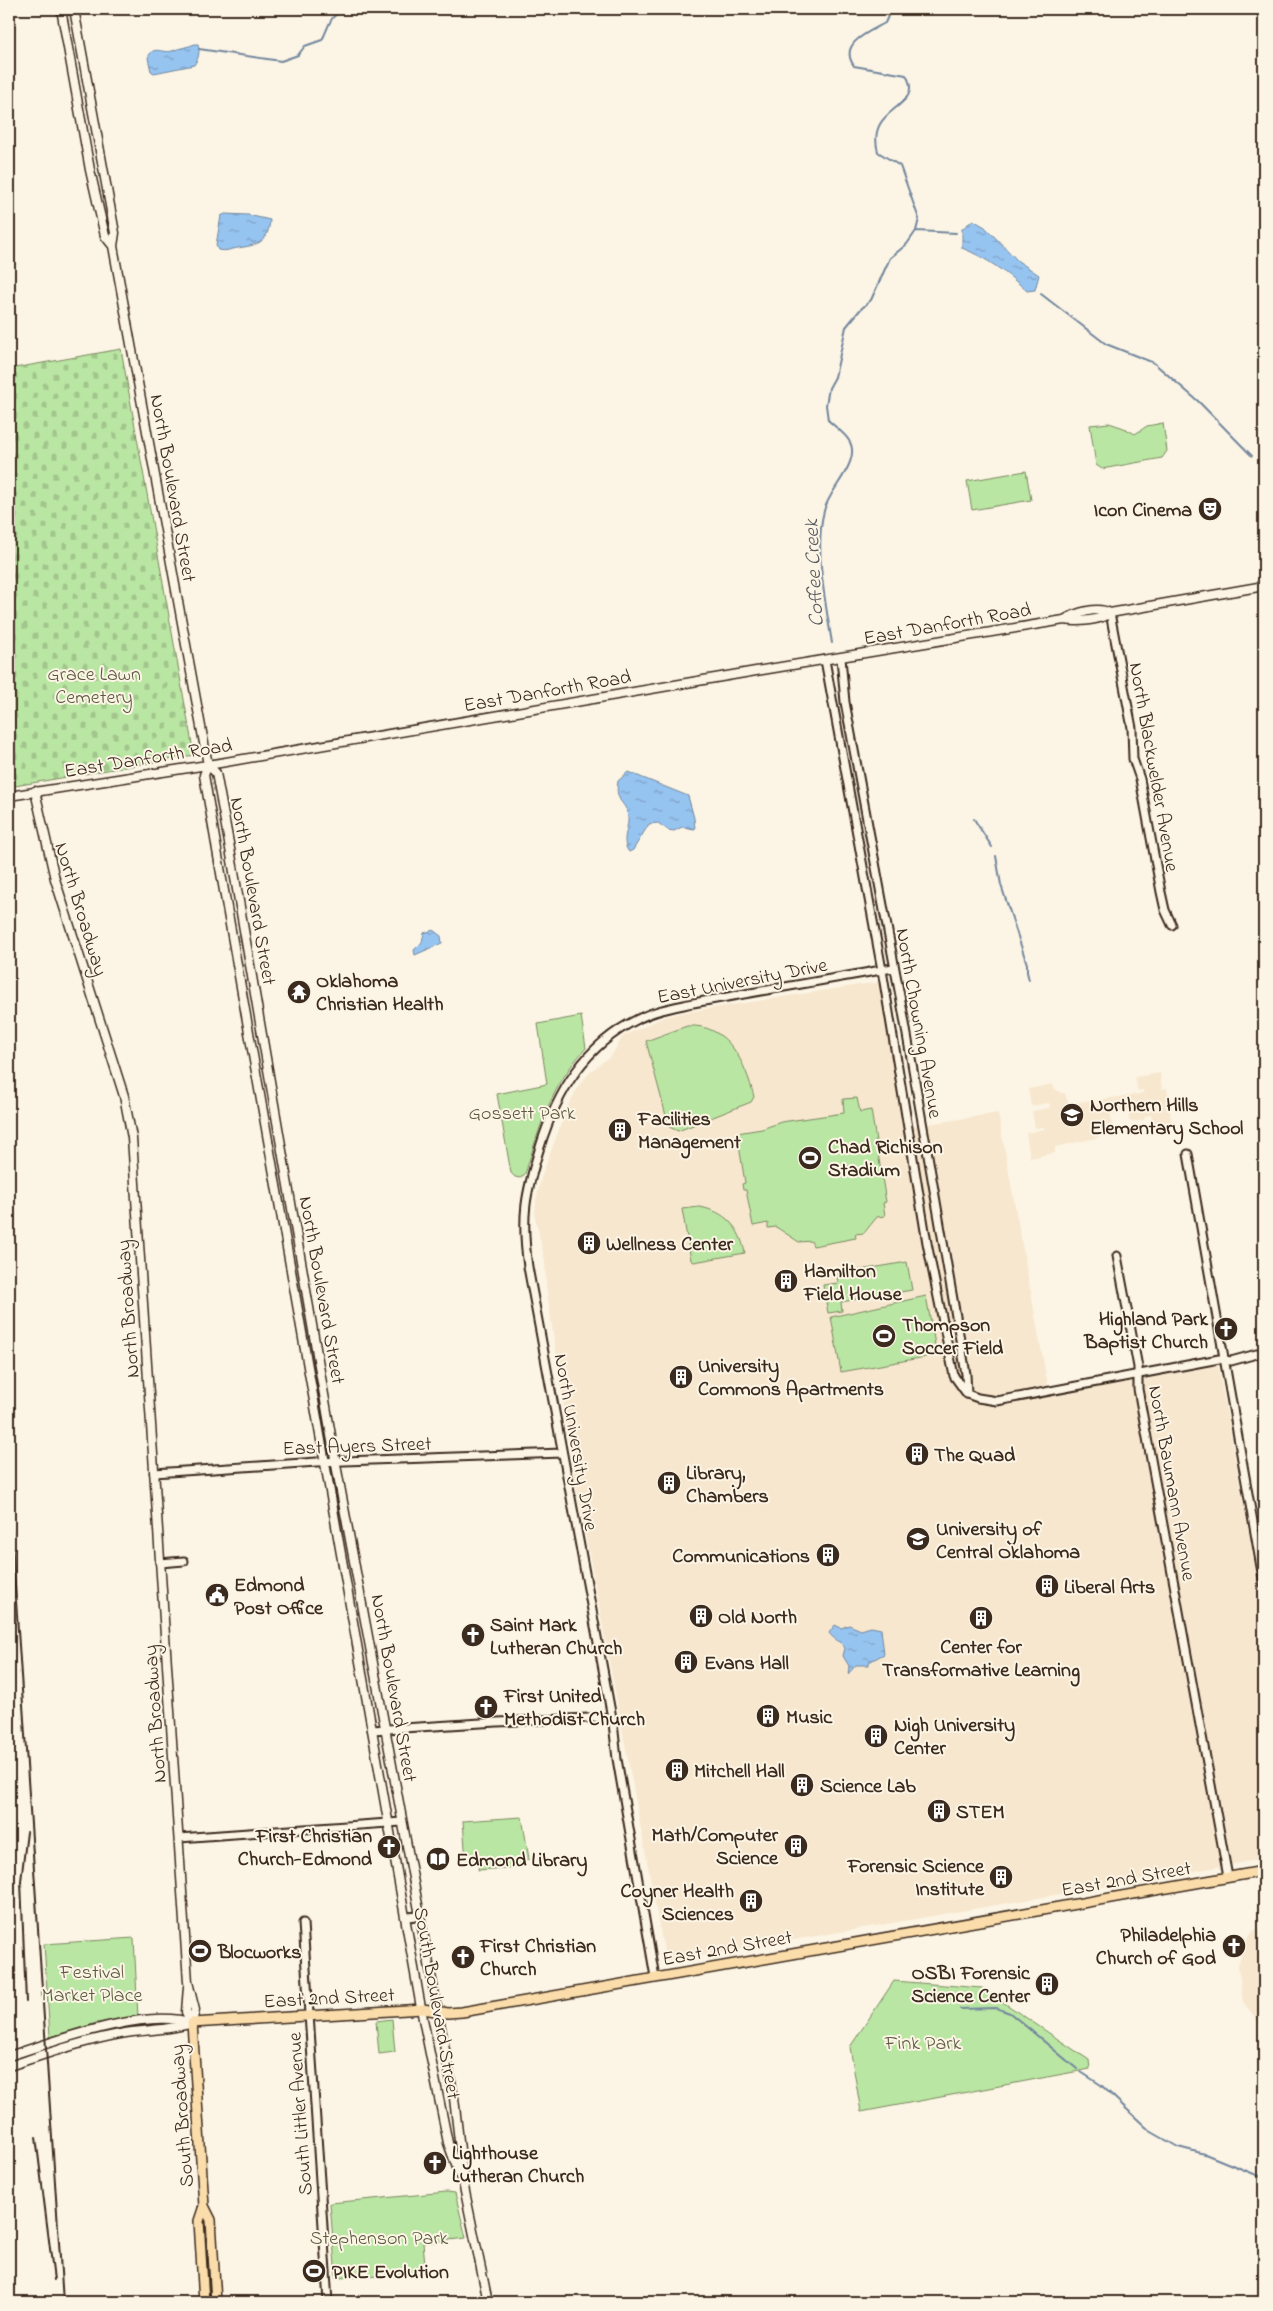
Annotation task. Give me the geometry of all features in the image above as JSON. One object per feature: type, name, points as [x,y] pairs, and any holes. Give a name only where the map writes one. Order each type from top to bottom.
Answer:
[{"type":"main road","name":"North Boulevard Street","points":[[61,9],[90,170],[105,236],[112,246]]},
{"type":"main road","name":"North Boulevard Street","points":[[74,9],[115,233],[112,246],[208,765],[204,774],[232,941],[389,1823]]},
{"type":"main road","points":[[65,32],[77,26]]},
{"type":"main road","name":"East Danforth Road","points":[[9,796],[208,765],[1064,620],[1074,614],[1104,609],[1110,613],[1264,586]]},
{"type":"main road","name":"North Boulevard Street","points":[[208,765],[216,773],[336,1461],[402,1822]]},
{"type":"main road","name":"North Broadway","points":[[35,791],[55,879],[128,1110],[134,1165],[179,1838]]},
{"type":"main road","points":[[232,941],[244,929]]},
{"type":"main road","points":[[258,1082],[269,1071]]},
{"type":"main road","name":"South Boulevard Street","points":[[402,1822],[455,2106],[464,2187],[488,2302]]},
{"type":"main road","name":"South Boulevard Street","points":[[389,1823],[448,2143],[464,2187]]},
{"type":"main road","name":"South Broadway","points":[[179,1838],[188,1982],[195,2010],[192,2023],[204,2206],[199,2221],[204,2302]]},
{"type":"main road","name":"East 2nd Street","points":[[192,2023],[423,2009],[462,2012],[1264,1871]]},
{"type":"main road","points":[[9,2056],[112,2025],[179,2018],[192,2023]]},
{"type":"main road","points":[[9,2066],[83,2042],[122,2033],[180,2027],[192,2023]]},
{"type":"main road","name":"South Broadway","points":[[204,2206],[211,2220],[216,2302]]},
{"type":"street","name":"North Blackwelder Avenue","points":[[1110,613],[1132,728],[1133,759],[1140,779],[1165,910],[1172,925]]},
{"type":"street","name":"North Chowning Avenue","points":[[841,658],[845,702],[903,1012],[966,1374],[967,1394]]},
{"type":"street","name":"North Chowning Avenue","points":[[825,660],[882,970],[909,1142],[952,1367],[954,1376],[967,1394]]},
{"type":"street","name":"East University Drive","points":[[564,1086],[596,1046],[638,1019],[654,1013],[693,1003],[894,968]]},
{"type":"street","name":"North University Drive","points":[[564,1086],[549,1118],[525,1203],[524,1227],[528,1267],[612,1718],[617,1759],[655,1977]]},
{"type":"street","points":[[1188,1154],[1264,1584]]},
{"type":"street","name":"North Baumann Avenue","points":[[1118,1256],[1139,1374],[1138,1389],[1228,1877]]},
{"type":"street","points":[[967,1394],[997,1401],[1139,1374],[1225,1360],[1231,1361],[1264,1352]]},
{"type":"street","name":"East Ayers Street","points":[[154,1473],[336,1461],[562,1453]]},
{"type":"street","points":[[160,1563],[184,1561]]},
{"type":"street","points":[[372,1730],[497,1722],[612,1718]]},
{"type":"street","points":[[179,1838],[402,1822]]},
{"type":"street","points":[[406,1916],[419,1916]]},
{"type":"street","name":"South Littler Avenue","points":[[303,1923],[328,2302]]},
{"type":"shaded area","name":"University of Central Oklahoma","points":[[879,982],[903,1128],[998,1113],[1050,1397],[1218,1365],[1264,1615],[1264,1859],[666,1962],[572,1463],[546,1285],[545,1262],[535,1217],[536,1200],[541,1178],[568,1105],[580,1084],[591,1071],[612,1055],[623,1036],[664,1017],[686,1012]]},
{"type":"shaded area","name":"Northern Hills Elementary School","points":[[1160,1073],[1162,1089],[1167,1088],[1170,1109],[1167,1110],[1170,1111],[1173,1132],[1155,1135],[1151,1115],[1146,1116],[1144,1120],[1132,1122],[1129,1121],[1128,1111],[1111,1114],[1113,1132],[1101,1134],[1097,1138],[1055,1147],[1055,1153],[1030,1158],[1026,1133],[1044,1129],[1044,1127],[1035,1128],[1032,1111],[1049,1108],[1050,1105],[1049,1103],[1031,1106],[1028,1089],[1053,1084],[1054,1088],[1061,1093],[1065,1093],[1069,1105],[1084,1101],[1090,1102],[1091,1105],[1100,1104],[1099,1100],[1143,1093],[1143,1090],[1138,1091],[1135,1077]]},
{"type":"shaded area","points":[[1264,1928],[1264,2029],[1243,2002],[1238,1965],[1248,1936],[1254,1930]]},
{"type":"green space","name":"Grace Lawn Cemetery","points":[[121,349],[194,755],[9,787],[9,369]]},
{"type":"green space","points":[[1109,423],[1135,434],[1147,426],[1163,423],[1167,451],[1162,458],[1102,469],[1096,465],[1090,425]]},
{"type":"green space","points":[[1026,471],[1031,500],[972,510],[967,481]]},
{"type":"green space","name":"Gossett Park","points":[[581,1016],[586,1048],[574,1062],[555,1092],[542,1123],[525,1174],[520,1178],[515,1177],[511,1173],[497,1094],[547,1084],[538,1024]]},
{"type":"green space","points":[[687,1026],[701,1027],[714,1031],[724,1038],[740,1059],[751,1084],[754,1097],[751,1102],[678,1131],[669,1127],[646,1041]]},
{"type":"green space","name":"Chad Richison Stadium","points":[[857,1098],[860,1112],[871,1110],[886,1202],[883,1203],[885,1216],[877,1217],[864,1233],[855,1234],[856,1238],[813,1246],[811,1241],[799,1242],[776,1227],[768,1228],[768,1223],[753,1226],[746,1190],[743,1190],[742,1184],[745,1183],[737,1133],[762,1129],[781,1122],[844,1113],[843,1099]]},
{"type":"green space","points":[[699,1207],[716,1212],[730,1222],[739,1235],[745,1253],[694,1262],[691,1260],[682,1209]]},
{"type":"green space","points":[[907,1262],[912,1290],[841,1302],[842,1311],[828,1313],[823,1285],[838,1283],[837,1274]]},
{"type":"green space","name":"Thompson Soccer Field","points":[[926,1296],[937,1355],[841,1372],[831,1317]]},
{"type":"green space","points":[[522,1817],[529,1859],[523,1861],[521,1867],[478,1870],[479,1863],[466,1862],[463,1821]]},
{"type":"green space","name":"Festival Market Place","points":[[134,1938],[138,2018],[96,2023],[50,2037],[44,1944]]},
{"type":"green space","name":"Fink Park","points":[[894,1981],[982,1988],[1089,2060],[1090,2069],[861,2112],[850,2047]]},
{"type":"green space","points":[[392,2019],[395,2052],[379,2054],[376,2021]]},
{"type":"green space","name":"Stephenson Park","points":[[447,2192],[455,2193],[466,2238],[423,2243],[426,2274],[336,2278],[330,2203]]},
{"type":"water","points":[[198,44],[199,52],[194,65],[154,73],[151,71],[148,58],[152,51],[168,52]]},
{"type":"water","points":[[225,214],[248,215],[270,220],[267,234],[261,242],[251,246],[226,251],[218,250],[216,245],[221,216]]},
{"type":"water","points":[[973,220],[985,227],[1018,261],[1039,275],[1035,290],[1027,291],[996,266],[962,248],[962,229]]},
{"type":"water","points":[[628,772],[688,796],[695,829],[682,827],[674,831],[668,830],[658,823],[649,824],[633,850],[629,852],[625,844],[628,817],[619,798],[617,788],[618,781]]},
{"type":"water","points":[[433,930],[441,936],[442,943],[415,955],[414,950],[422,942],[424,933]]},
{"type":"water","points":[[835,1625],[841,1628],[849,1625],[861,1630],[871,1627],[881,1629],[884,1654],[869,1662],[869,1665],[856,1665],[848,1674],[849,1666],[843,1656],[845,1648],[829,1633]]},
{"type":"waterway","points":[[199,49],[281,61],[298,55],[305,46],[322,40],[333,17],[348,9]]},
{"type":"waterway","name":"Coffee Creek","points":[[832,643],[822,577],[821,526],[826,504],[849,464],[852,457],[852,449],[846,437],[828,420],[826,405],[829,388],[835,377],[846,327],[871,300],[890,258],[907,244],[916,231],[919,219],[900,166],[878,152],[876,136],[886,116],[903,102],[908,95],[910,86],[906,75],[854,66],[850,58],[850,51],[858,39],[885,23],[888,16],[887,9]]},
{"type":"waterway","points":[[916,231],[956,233]]},
{"type":"waterway","points":[[1041,294],[1106,344],[1154,363],[1199,402],[1252,456]]},
{"type":"waterway","name":"Coffee Creek","points":[[974,819],[992,847]]},
{"type":"waterway","name":"Coffee Creek","points":[[996,856],[1001,885],[1027,964],[1029,980]]},
{"type":"waterway","points":[[960,2009],[996,2008],[1010,2013],[1077,2069]]},
{"type":"waterway","points":[[1081,2072],[1101,2085],[1150,2131],[1178,2147],[1205,2154],[1264,2178]]},
{"type":"railway","points":[[9,1496],[63,2302]]},
{"type":"railway","points":[[26,2002],[21,1881],[27,1832]]},
{"type":"railway","points":[[36,2137],[54,2280]]},
{"type":"place","name":"Icon Cinema","points":[[1210,509]]},
{"type":"place","name":"Oklahoma Christian Health","points":[[299,992]]},
{"type":"place","name":"Northern Hills Elementary School","points":[[1072,1115]]},
{"type":"place","name":"Facilities Management","points":[[620,1130]]},
{"type":"place","name":"Chad Richison Stadium","points":[[810,1158]]},
{"type":"place","name":"Wellness Center","points":[[589,1243]]},
{"type":"place","name":"Hamilton Field House","points":[[786,1281]]},
{"type":"place","name":"Highland Park Baptist Church","points":[[1226,1329]]},
{"type":"place","name":"Thompson Soccer Field","points":[[884,1336]]},
{"type":"place","name":"University Commons Apartments","points":[[681,1377]]},
{"type":"place","name":"The Quad","points":[[917,1454]]},
{"type":"place","name":"Library, Chambers","points":[[669,1483]]},
{"type":"place","name":"University of Central Oklahoma","points":[[918,1539]]},
{"type":"place","name":"Communications","points":[[828,1555]]},
{"type":"place","name":"Liberal Arts","points":[[1047,1586]]},
{"type":"place","name":"Edmond Post Office","points":[[217,1595]]},
{"type":"place","name":"Old North","points":[[701,1616]]},
{"type":"place","name":"Center for Transformative Learning","points":[[981,1618]]},
{"type":"place","name":"Saint Mark Lutheran Church","points":[[473,1635]]},
{"type":"place","name":"Evans Hall","points":[[686,1662]]},
{"type":"place","name":"First United Methodist Church","points":[[486,1707]]},
{"type":"place","name":"Music","points":[[768,1716]]},
{"type":"place","name":"Nigh University Center","points":[[876,1736]]},
{"type":"place","name":"Mitchell Hall","points":[[677,1770]]},
{"type":"place","name":"Science Lab","points":[[802,1785]]},
{"type":"place","name":"STEM","points":[[939,1811]]},
{"type":"place","name":"Math/Computer Science","points":[[796,1846]]},
{"type":"place","name":"First Christian Church-Edmond","points":[[389,1847]]},
{"type":"place","name":"Edmond Library","points":[[438,1859]]},
{"type":"place","name":"Forensic Science Institute","points":[[1001,1877]]},
{"type":"place","name":"Coyner Health Sciences","points":[[751,1901]]},
{"type":"place","name":"Philadelphia Church of God","points":[[1234,1946]]},
{"type":"place","name":"Blocworks","points":[[200,1951]]},
{"type":"place","name":"First Christian Church","points":[[463,1957]]},
{"type":"place","name":"OSBI Forensic Science Center","points":[[1047,1984]]},
{"type":"place","name":"Lighthouse Lutheran Church","points":[[435,2163]]},
{"type":"place","name":"PIKE Evolution","points":[[314,2271]]}]
